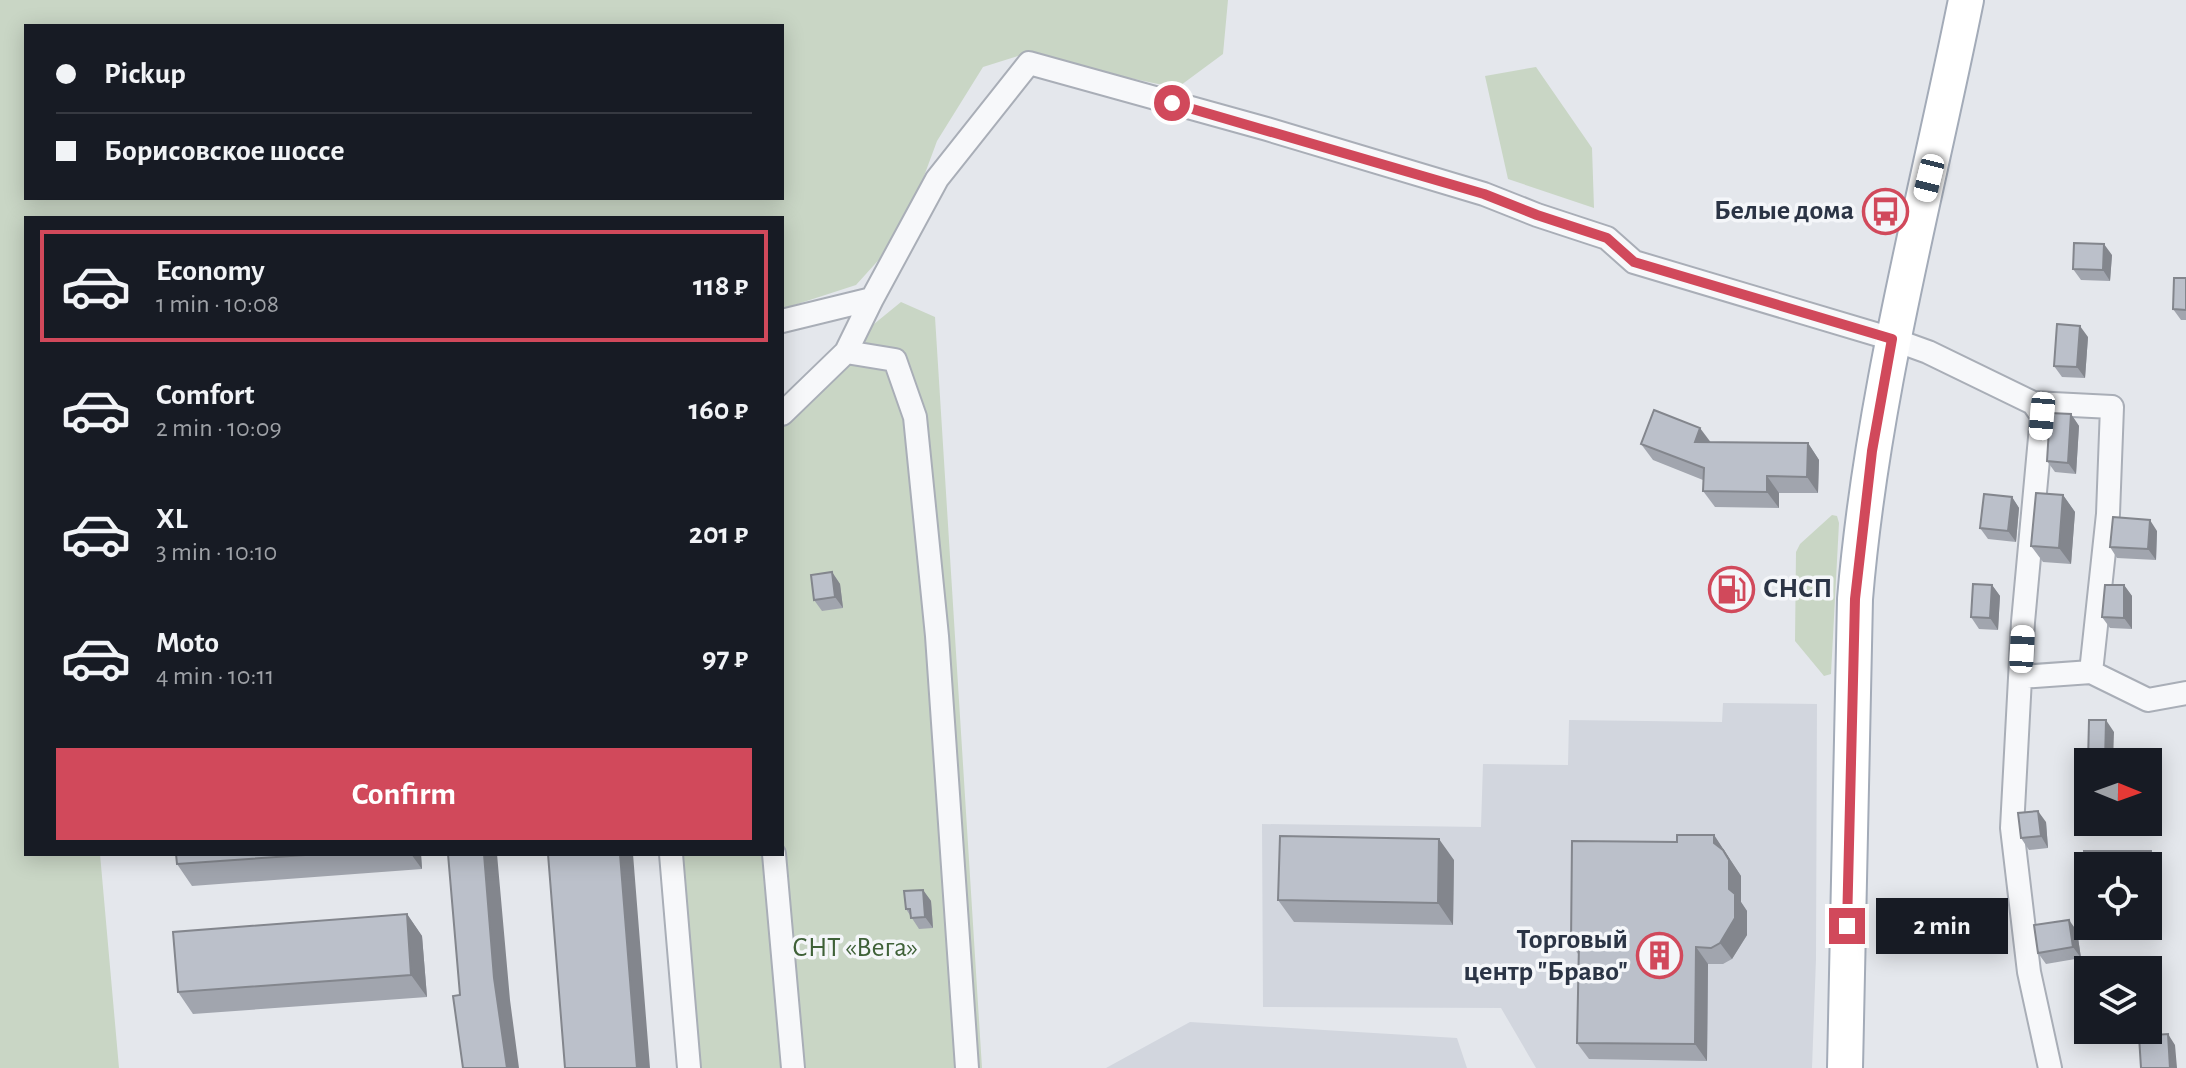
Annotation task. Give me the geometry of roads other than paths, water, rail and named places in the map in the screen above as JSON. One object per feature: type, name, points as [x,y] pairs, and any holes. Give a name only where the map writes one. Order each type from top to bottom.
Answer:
[{"type":"main road","points":[[1845,1068],[1855,599],[1872,451],[1892,339],[1954,67],[1966,0]]},
{"type":"street","points":[[784,412],[846,352],[937,179],[1029,63],[1267,129],[1484,194],[1607,238],[1634,262],[1928,352],[2033,403],[2112,407],[2108,514],[2091,672]]},
{"type":"street","points":[[784,321],[872,299]]},
{"type":"street","points":[[846,352],[895,360],[915,417],[937,636],[967,1068]]},
{"type":"street","points":[[2033,403],[2042,416],[2020,677],[2012,828],[2029,972],[2050,1068]]},
{"type":"street","points":[[2020,677],[2091,672],[2148,700],[2186,693]]},
{"type":"street","points":[[671,856],[689,1068]]},
{"type":"street","points":[[774,856],[793,1068]]},
{"type":"place","name":"Белые дома","points":[[1885,211]]},
{"type":"place","name":"СНСП","points":[[1732,589]]},
{"type":"place","name":"Торговый центр \"Браво\"","points":[[1659,956]]},
{"type":"park label","name":"СНТ «Вега»","points":[[855,948]]}]
